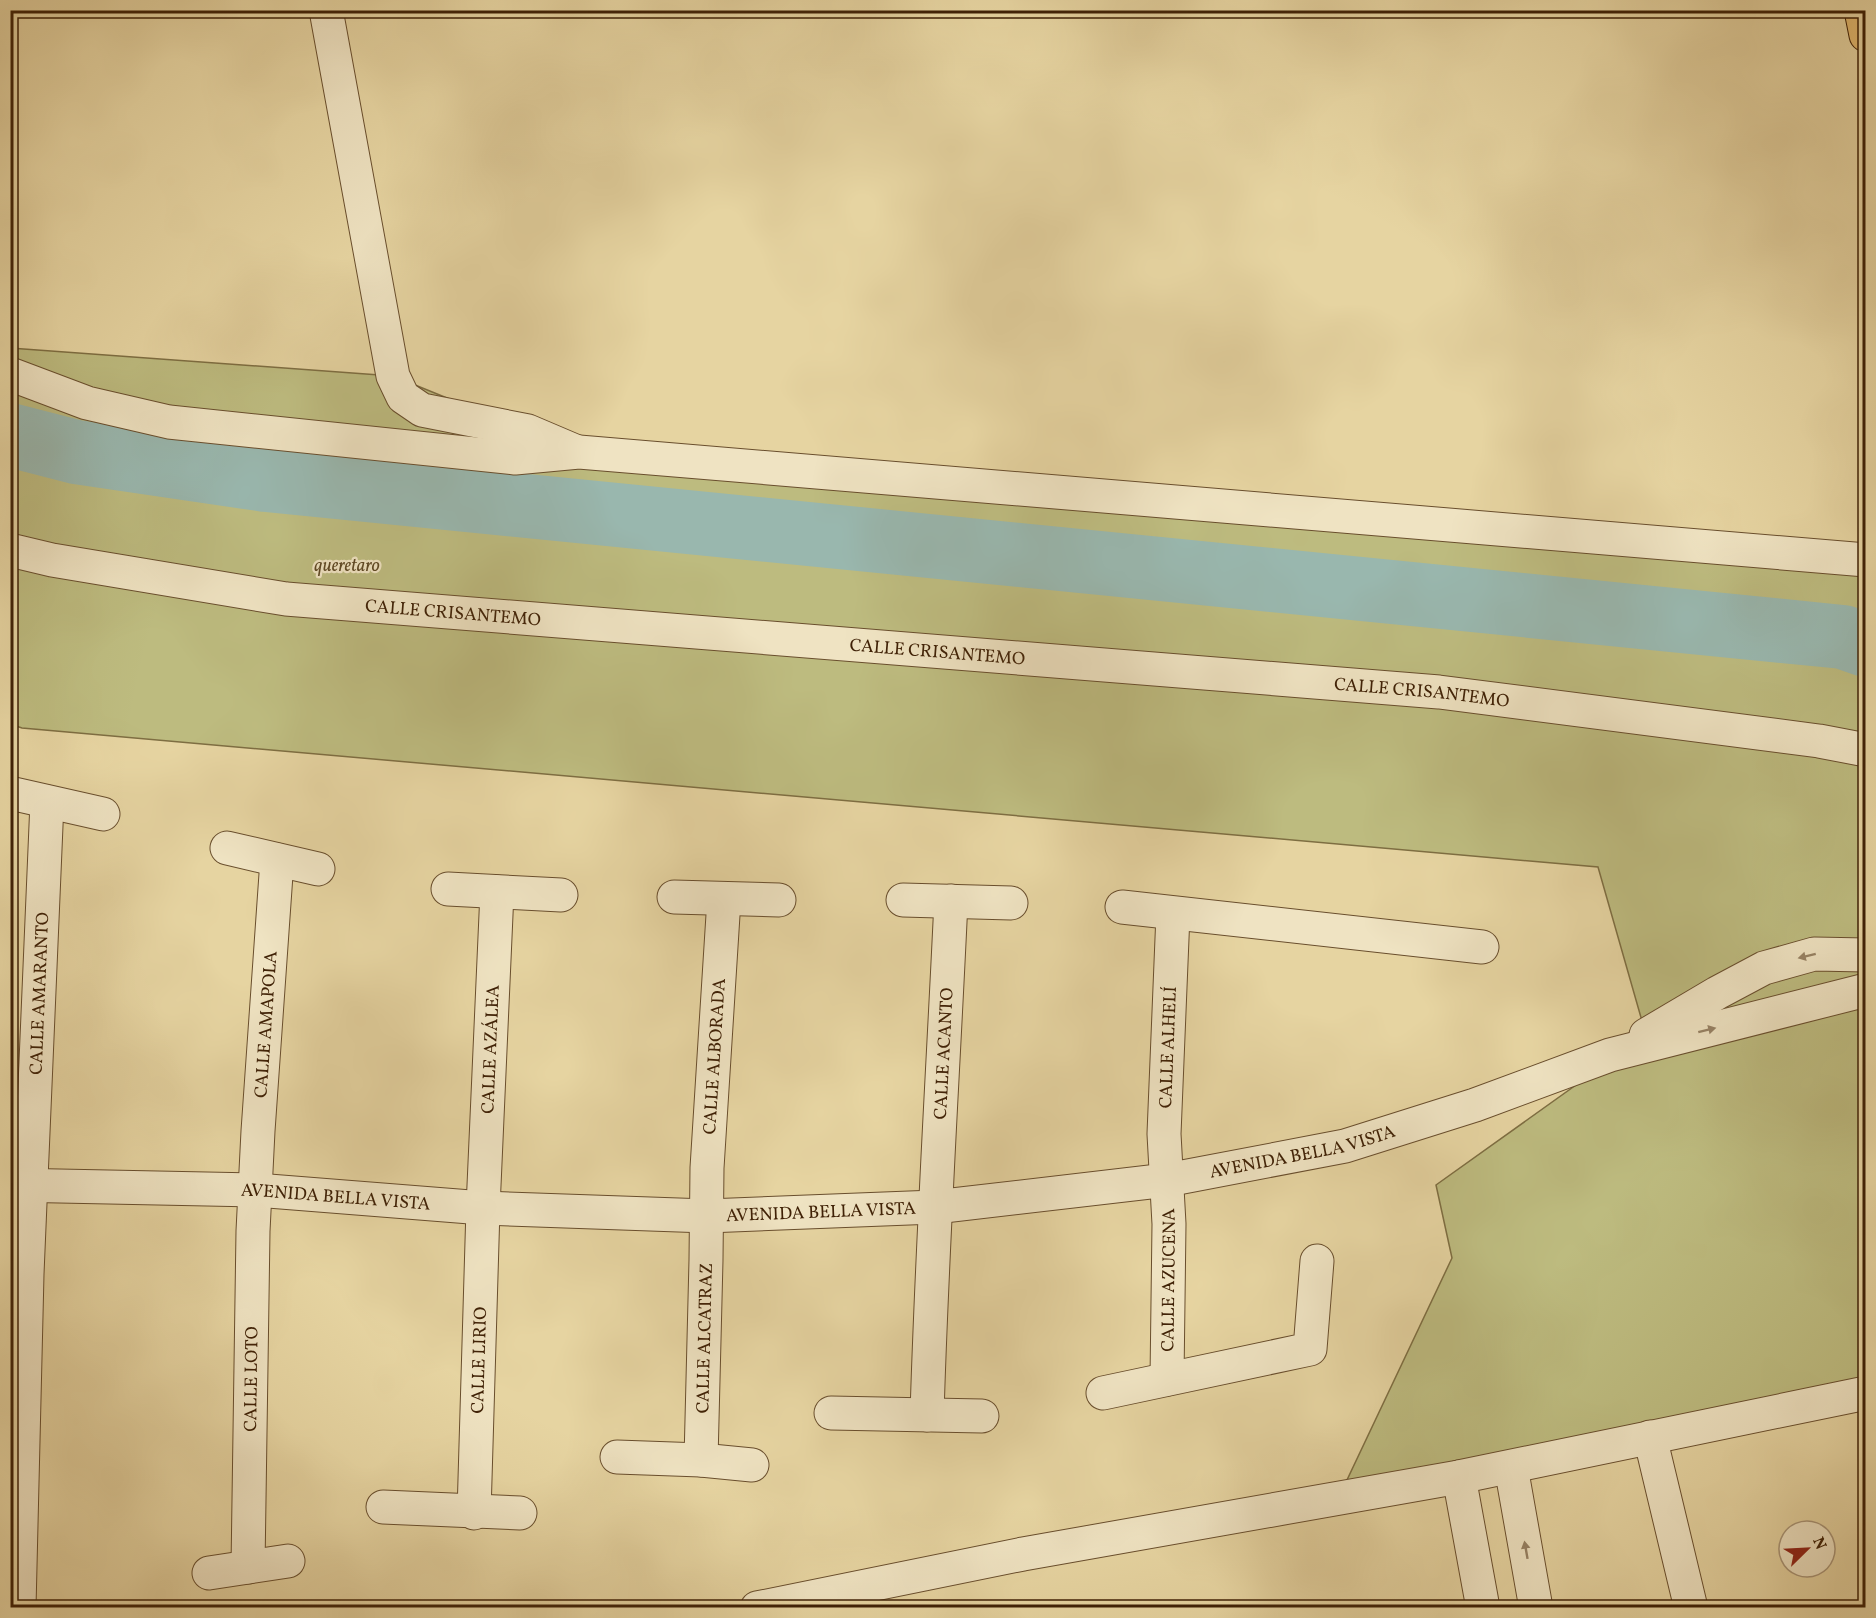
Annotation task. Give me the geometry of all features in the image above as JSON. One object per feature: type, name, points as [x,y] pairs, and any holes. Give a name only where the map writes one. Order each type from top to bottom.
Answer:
[{"type":"main road","points":[[1861,10],[1866,35]]},
{"type":"street","points":[[326,10],[393,376],[403,396],[422,410],[528,430],[579,452]]},
{"type":"street","points":[[10,374],[87,403],[169,422],[515,458],[579,452],[1866,560]]},
{"type":"street","name":"CALLE CRISANTEMO","points":[[10,550],[52,560],[286,599],[1439,692],[1819,741],[1866,750]]},
{"type":"street","points":[[10,793],[103,814]]},
{"type":"street","name":"CALLE AMARANTO","points":[[19,1608],[27,1274],[21,1185],[47,802]]},
{"type":"street","points":[[227,848],[318,869]]},
{"type":"street","name":"CALLE AMAPOLA","points":[[256,1190],[277,860]]},
{"type":"street","points":[[447,889],[561,895]]},
{"type":"street","name":"CALLE AZÁLEA","points":[[483,1208],[497,892]]},
{"type":"street","points":[[674,897],[779,900]]},
{"type":"street","name":"CALLE ALBORADA","points":[[707,1216],[707,1167],[724,899]]},
{"type":"street","points":[[903,900],[1011,903]]},
{"type":"street","name":"CALLE ACANTO","points":[[927,1415],[951,902]]},
{"type":"street","points":[[1122,907],[1482,947]]},
{"type":"street","name":"CALLE ALHELÍ","points":[[1167,1180],[1164,1134],[1173,914]]},
{"type":"street","name":"AVENIDA BELLA VISTA","points":[[1610,1055],[1764,968],[1814,954],[1866,956]]},
{"type":"street","name":"AVENIDA BELLA VISTA","points":[[21,1185],[256,1190],[483,1208],[707,1216],[935,1207],[1167,1180],[1345,1146],[1475,1105],[1610,1055],[1866,990]]},
{"type":"street","name":"CALLE AZUCENA","points":[[1167,1180],[1169,1224],[1167,1380]]},
{"type":"street","name":"CALLE LOTO","points":[[248,1567],[253,1231],[256,1190]]},
{"type":"street","name":"CALLE LIRIO","points":[[474,1513],[483,1208]]},
{"type":"street","name":"CALLE ALCATRAZ","points":[[700,1460],[707,1216]]},
{"type":"street","points":[[1103,1393],[1310,1349],[1317,1261]]},
{"type":"street","points":[[757,1608],[1023,1554],[1511,1467],[1866,1393]]},
{"type":"street","points":[[831,1413],[982,1416]]},
{"type":"street","points":[[1650,1437],[1690,1608]]},
{"type":"street","points":[[617,1457],[700,1460],[753,1465]]},
{"type":"street","points":[[1511,1467],[1536,1608]]},
{"type":"street","points":[[1459,1477],[1483,1608]]},
{"type":"street","points":[[383,1507],[474,1513],[520,1513]]},
{"type":"street","points":[[210,1573],[288,1561]]},
{"type":"green space","name":"queretaro","points":[[10,348],[393,376],[528,431],[1865,560],[1865,1387],[1338,1499],[1452,1258],[1436,1185],[1646,1035],[1598,867],[22,728],[10,724]]},
{"type":"waterway","points":[[10,435],[76,452],[266,480],[1843,637],[1866,645]]}]
